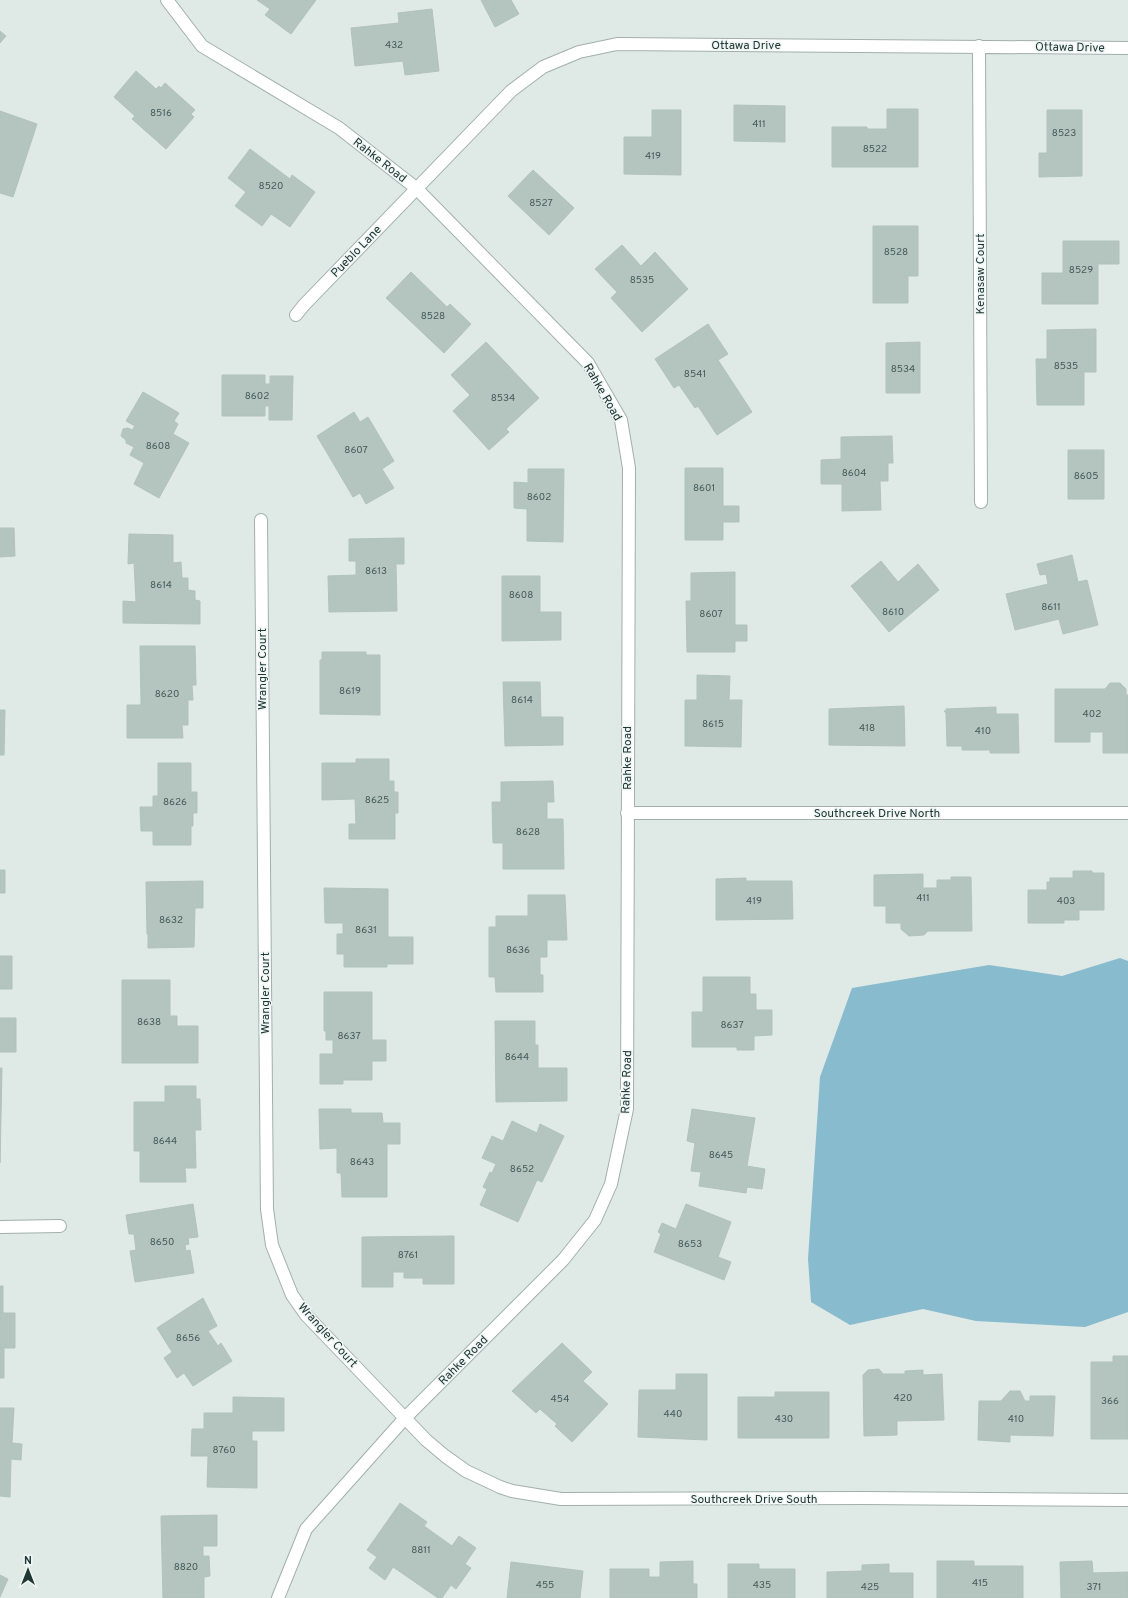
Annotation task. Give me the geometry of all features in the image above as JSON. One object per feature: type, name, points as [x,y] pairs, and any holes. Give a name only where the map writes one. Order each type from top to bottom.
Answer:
[{"type":"street","name":"Rahke Road","points":[[167,0],[202,46],[339,128],[416,188],[588,364],[621,420],[628,468],[627,1108],[611,1184],[595,1220],[563,1260],[405,1418],[306,1529],[278,1598]]},
{"type":"street","name":"Ottawa Drive","points":[[416,188],[511,91],[542,67],[578,52],[617,44],[1128,48]]},
{"type":"street","name":"Kenasaw Court","points":[[979,46],[982,502]]},
{"type":"street","name":"Pueblo Lane","points":[[296,315],[416,188]]},
{"type":"street","name":"Wrangler Court","points":[[261,520],[267,1209],[272,1245],[292,1295],[306,1315],[405,1418]]},
{"type":"street","name":"Southcreek Drive North","points":[[627,813],[1128,813]]},
{"type":"street","points":[[0,1227],[60,1226]]},
{"type":"street","name":"Southcreek Drive South","points":[[405,1418],[445,1456],[466,1471],[512,1491],[561,1499],[873,1498],[1128,1500]]},
{"type":"water","points":[[1120,958],[1128,961],[1128,1312],[1085,1327],[976,1321],[923,1309],[850,1325],[811,1302],[808,1259],[820,1077],[852,988],[989,965],[1062,976]]},
{"type":"building","points":[[257,0],[316,0],[291,34],[265,15],[270,9]]},
{"type":"building","points":[[481,0],[511,0],[519,14],[495,27]]},
{"type":"building","points":[[432,9],[439,71],[405,75],[403,61],[355,66],[351,28],[399,23],[398,13]]},
{"type":"building","points":[[0,31],[6,36],[0,43]]},
{"type":"building","points":[[136,71],[156,89],[159,86],[161,88],[165,83],[195,110],[191,114],[194,117],[166,149],[132,119],[135,116],[114,97]]},
{"type":"building","points":[[734,105],[785,106],[785,142],[734,141]]},
{"type":"building","points":[[887,109],[918,109],[918,167],[832,167],[832,127],[867,127],[867,129],[887,129]]},
{"type":"building","points":[[652,110],[681,110],[681,175],[624,174],[624,137],[652,137]]},
{"type":"building","points":[[1047,110],[1082,110],[1082,176],[1039,177],[1039,153],[1047,153]]},
{"type":"building","points":[[0,111],[37,124],[13,197],[0,193]]},
{"type":"building","points":[[250,149],[290,179],[292,175],[315,192],[290,227],[271,214],[262,226],[235,206],[246,192],[228,178]]},
{"type":"building","points":[[533,170],[574,208],[549,235],[508,196]]},
{"type":"building","points":[[873,226],[918,226],[918,276],[908,276],[908,303],[873,303]]},
{"type":"building","points":[[1063,241],[1119,241],[1119,264],[1098,264],[1098,304],[1042,304],[1042,273],[1063,273]]},
{"type":"building","points":[[622,245],[641,266],[655,252],[688,289],[642,332],[611,298],[617,292],[595,269]]},
{"type":"building","points":[[411,272],[447,307],[450,304],[471,324],[444,353],[386,298]]},
{"type":"building","points":[[708,324],[728,354],[718,360],[752,412],[717,435],[698,406],[695,408],[679,385],[674,388],[655,359]]},
{"type":"building","points":[[1096,329],[1096,372],[1084,372],[1084,405],[1037,405],[1036,359],[1047,359],[1047,330]]},
{"type":"building","points":[[486,342],[539,398],[506,429],[509,432],[489,450],[453,411],[470,395],[451,375]]},
{"type":"building","points":[[920,342],[920,393],[886,393],[886,343]]},
{"type":"building","points":[[222,375],[265,375],[265,384],[270,384],[270,376],[293,376],[292,420],[269,420],[269,406],[265,406],[265,416],[222,416]]},
{"type":"building","points":[[143,392],[179,413],[174,421],[178,424],[173,434],[189,443],[159,498],[134,484],[144,463],[130,455],[134,447],[126,443],[126,440],[121,436],[123,429],[128,428],[132,430],[135,426],[126,421]]},
{"type":"building","points":[[354,412],[360,422],[368,417],[394,461],[382,469],[394,488],[366,504],[360,493],[353,497],[317,436]]},
{"type":"building","points":[[892,436],[893,463],[888,463],[888,481],[880,481],[881,510],[842,511],[842,484],[821,484],[821,460],[841,459],[841,437]]},
{"type":"building","points":[[1068,450],[1104,450],[1104,499],[1068,499]]},
{"type":"building","points":[[685,468],[723,468],[723,506],[739,506],[739,522],[723,522],[723,540],[685,540]]},
{"type":"building","points":[[528,469],[564,469],[563,542],[527,541],[527,509],[514,508],[514,482],[528,483]]},
{"type":"building","points":[[0,528],[14,528],[15,556],[0,557]]},
{"type":"building","points":[[129,534],[173,535],[173,563],[181,562],[182,578],[188,578],[188,590],[195,591],[195,600],[200,601],[200,624],[123,623],[123,601],[136,602],[134,563],[128,564]]},
{"type":"building","points":[[404,538],[404,564],[396,564],[397,611],[329,612],[328,576],[356,575],[356,561],[349,561],[349,539]]},
{"type":"building","points":[[1072,555],[1078,582],[1087,580],[1098,625],[1063,634],[1059,619],[1015,630],[1006,594],[1048,584],[1046,574],[1040,575],[1037,564]]},
{"type":"building","points":[[881,561],[898,582],[918,564],[939,590],[889,632],[851,586]]},
{"type":"building","points":[[735,572],[735,625],[747,625],[747,641],[735,641],[735,652],[687,652],[686,601],[691,601],[691,573]]},
{"type":"building","points":[[502,576],[540,576],[540,612],[561,612],[561,640],[502,641]]},
{"type":"building","points":[[140,646],[195,646],[196,685],[192,685],[193,700],[188,700],[188,725],[182,725],[183,738],[127,738],[127,705],[141,705]]},
{"type":"building","points":[[322,652],[366,652],[366,655],[380,655],[380,715],[320,714],[320,660],[322,660]]},
{"type":"building","points":[[697,675],[730,676],[729,700],[742,700],[741,747],[685,746],[685,700],[697,700]]},
{"type":"building","points":[[503,682],[540,682],[541,717],[563,717],[563,745],[505,746]]},
{"type":"building","points":[[1110,683],[1120,683],[1126,689],[1126,695],[1128,695],[1128,753],[1103,753],[1103,732],[1090,732],[1090,742],[1055,742],[1055,689],[1105,689]]},
{"type":"building","points":[[904,706],[905,746],[829,745],[829,709]]},
{"type":"building","points":[[996,707],[996,714],[1018,714],[1019,753],[990,753],[990,750],[962,750],[962,746],[947,746],[946,713],[944,711],[946,711],[946,709]]},
{"type":"building","points":[[0,710],[5,710],[4,755],[0,755]]},
{"type":"building","points":[[356,759],[389,759],[389,781],[394,781],[394,792],[398,792],[398,813],[395,813],[395,839],[349,839],[349,824],[356,824],[355,799],[322,800],[322,763],[356,763]]},
{"type":"building","points":[[158,763],[191,763],[191,792],[197,792],[197,813],[193,813],[191,845],[153,845],[153,831],[141,831],[140,807],[153,807],[153,796],[158,796]]},
{"type":"building","points":[[553,781],[554,802],[547,802],[547,819],[563,819],[564,869],[503,869],[503,843],[493,843],[492,802],[501,802],[501,782]]},
{"type":"building","points":[[0,870],[5,870],[5,893],[0,893]]},
{"type":"building","points":[[1073,871],[1092,871],[1092,873],[1104,873],[1104,910],[1079,910],[1079,920],[1064,920],[1064,923],[1028,923],[1028,890],[1047,890],[1047,882],[1050,882],[1050,878],[1073,878]]},
{"type":"building","points":[[923,874],[923,888],[937,888],[937,880],[951,880],[951,877],[971,877],[972,931],[928,931],[924,935],[909,936],[901,929],[901,923],[886,923],[886,906],[874,906],[874,875]]},
{"type":"building","points":[[746,878],[746,881],[792,881],[793,919],[716,920],[716,879]]},
{"type":"building","points":[[203,881],[203,908],[195,908],[194,947],[148,948],[146,882]]},
{"type":"building","points":[[324,888],[388,889],[388,937],[413,937],[413,964],[387,964],[387,967],[344,967],[344,954],[337,954],[337,934],[343,934],[343,923],[325,923]]},
{"type":"building","points":[[528,895],[565,895],[567,940],[547,940],[547,957],[540,957],[540,975],[543,975],[543,992],[496,992],[495,977],[489,977],[489,927],[496,927],[496,916],[528,916]]},
{"type":"building","points":[[0,956],[12,956],[12,989],[0,989]]},
{"type":"building","points":[[703,977],[750,977],[750,994],[756,994],[756,1010],[772,1010],[772,1035],[754,1036],[754,1050],[737,1050],[737,1047],[692,1047],[692,1012],[703,1012]]},
{"type":"building","points":[[122,980],[170,980],[170,1016],[177,1016],[177,1026],[198,1026],[198,1063],[122,1063]]},
{"type":"building","points":[[324,992],[372,992],[372,1040],[386,1040],[386,1061],[372,1061],[372,1080],[343,1080],[343,1084],[320,1084],[320,1054],[333,1054],[333,1040],[326,1040],[326,1031],[324,1031]]},
{"type":"building","points":[[0,1018],[16,1018],[16,1052],[0,1052]]},
{"type":"building","points":[[495,1021],[535,1021],[535,1045],[538,1045],[538,1068],[567,1068],[567,1101],[496,1102]]},
{"type":"building","points":[[0,1068],[2,1068],[0,1163]]},
{"type":"building","points":[[165,1086],[196,1086],[196,1099],[200,1099],[201,1130],[195,1130],[196,1168],[185,1168],[186,1182],[140,1182],[140,1151],[134,1151],[134,1102],[165,1102]]},
{"type":"building","points":[[319,1109],[351,1109],[351,1113],[382,1113],[383,1123],[400,1123],[400,1144],[387,1144],[387,1197],[342,1197],[341,1173],[337,1173],[337,1148],[320,1149]]},
{"type":"building","points":[[692,1109],[755,1118],[747,1166],[765,1169],[762,1189],[747,1187],[746,1193],[699,1186],[701,1172],[691,1171],[695,1143],[687,1141]]},
{"type":"building","points":[[512,1121],[537,1133],[540,1124],[564,1136],[542,1182],[537,1180],[518,1222],[480,1205],[487,1189],[483,1187],[490,1172],[492,1173],[496,1164],[482,1158],[492,1136],[503,1141]]},
{"type":"building","points":[[193,1204],[198,1237],[188,1238],[189,1244],[185,1245],[186,1251],[190,1250],[194,1273],[135,1282],[130,1251],[136,1250],[134,1234],[129,1234],[126,1215]]},
{"type":"building","points":[[686,1204],[731,1222],[718,1257],[731,1262],[724,1280],[654,1252],[661,1234],[658,1232],[662,1223],[676,1229]]},
{"type":"building","points":[[454,1236],[454,1284],[423,1284],[423,1278],[404,1278],[404,1272],[393,1272],[393,1287],[362,1287],[362,1237]]},
{"type":"building","points":[[0,1286],[3,1286],[3,1313],[15,1313],[15,1348],[4,1348],[4,1378],[0,1378]]},
{"type":"building","points":[[203,1298],[217,1326],[208,1331],[218,1346],[221,1343],[232,1361],[193,1386],[184,1373],[177,1378],[164,1358],[172,1352],[157,1328]]},
{"type":"building","points":[[562,1343],[592,1372],[583,1381],[608,1404],[572,1442],[555,1426],[557,1424],[540,1409],[536,1413],[512,1391]]},
{"type":"building","points":[[1113,1356],[1128,1356],[1128,1439],[1091,1439],[1091,1362],[1113,1362]]},
{"type":"building","points":[[879,1369],[883,1374],[905,1374],[905,1371],[923,1370],[923,1375],[942,1374],[944,1420],[897,1421],[897,1435],[864,1436],[863,1375],[868,1370]]},
{"type":"building","points":[[676,1374],[707,1374],[707,1440],[638,1437],[639,1390],[676,1390]]},
{"type":"building","points":[[1010,1391],[1020,1391],[1025,1401],[1030,1401],[1030,1396],[1055,1396],[1053,1436],[1010,1435],[1010,1442],[978,1440],[979,1401],[1001,1401]]},
{"type":"building","points":[[775,1392],[829,1392],[829,1438],[738,1438],[738,1397],[775,1397]]},
{"type":"building","points":[[233,1397],[284,1398],[284,1431],[252,1431],[252,1441],[257,1441],[257,1488],[207,1487],[208,1456],[191,1456],[192,1429],[204,1429],[204,1413],[233,1413]]},
{"type":"building","points":[[0,1408],[14,1408],[12,1443],[22,1444],[21,1460],[11,1459],[10,1497],[0,1496]]},
{"type":"building","points":[[400,1503],[427,1522],[424,1526],[452,1546],[459,1536],[476,1548],[465,1564],[471,1568],[456,1589],[451,1585],[442,1598],[438,1598],[393,1567],[385,1580],[369,1568],[377,1557],[367,1550]]},
{"type":"building","points":[[217,1515],[217,1546],[203,1546],[203,1556],[209,1556],[210,1576],[204,1577],[204,1598],[163,1598],[161,1516]]},
{"type":"building","points":[[693,1561],[693,1584],[697,1584],[697,1598],[610,1598],[610,1569],[649,1569],[649,1577],[660,1577],[660,1562]]},
{"type":"building","points":[[937,1561],[974,1561],[974,1566],[1023,1566],[1023,1598],[937,1598]]},
{"type":"building","points":[[1092,1561],[1093,1573],[1128,1572],[1128,1598],[1061,1598],[1060,1562]]},
{"type":"building","points":[[511,1562],[583,1571],[580,1598],[507,1598]]},
{"type":"building","points":[[728,1564],[759,1564],[759,1569],[795,1569],[795,1598],[728,1598]]},
{"type":"building","points":[[889,1564],[889,1573],[913,1573],[913,1598],[827,1598],[827,1572],[862,1571],[862,1565]]},
{"type":"building","points":[[0,1575],[8,1579],[0,1597]]}]
